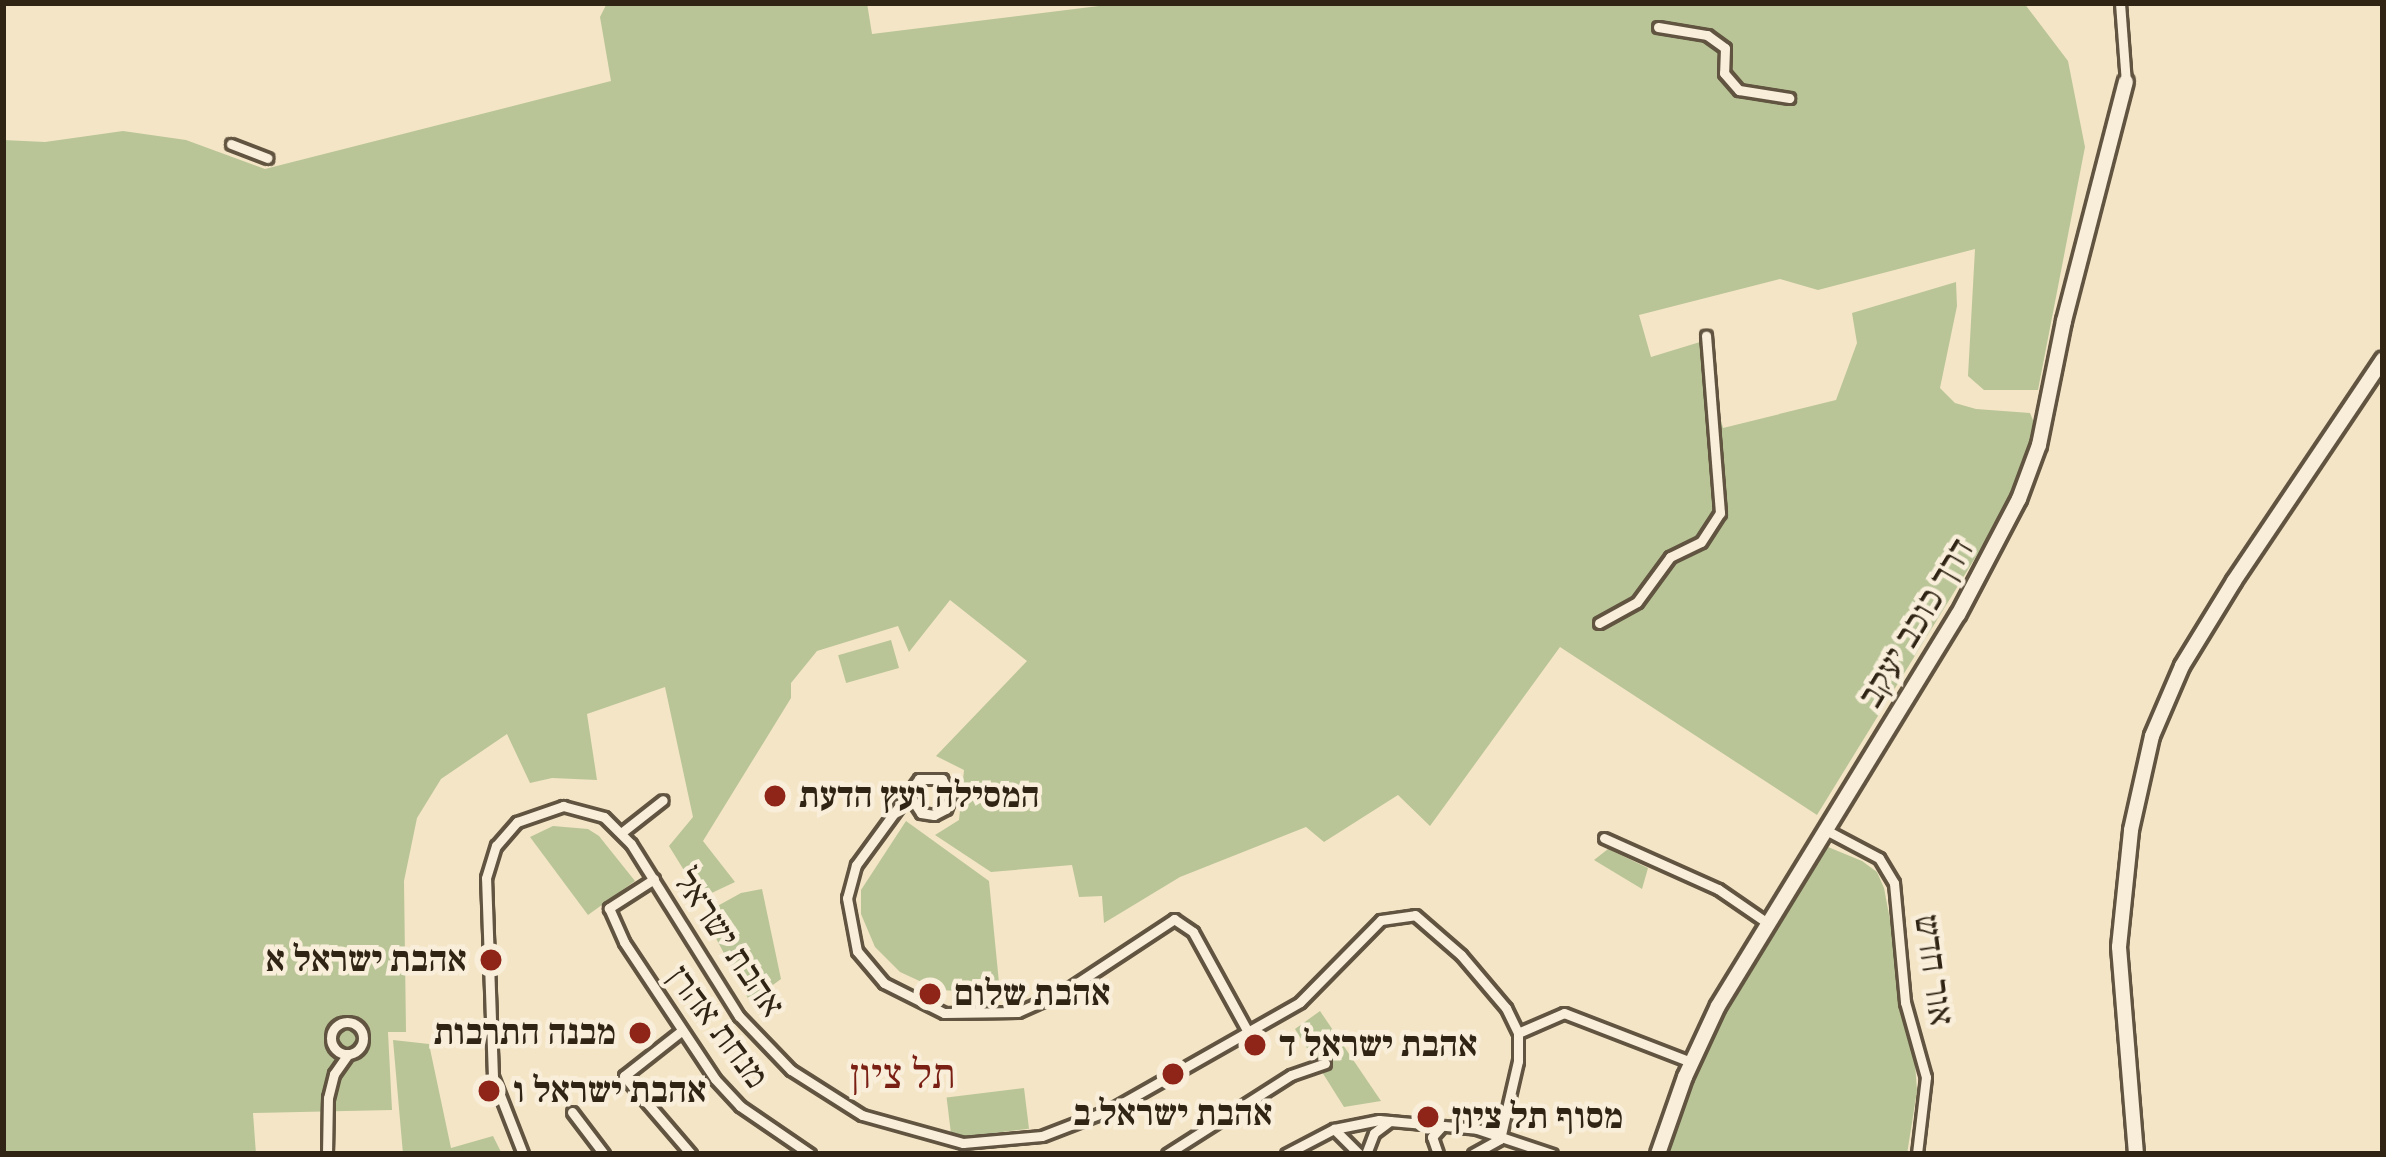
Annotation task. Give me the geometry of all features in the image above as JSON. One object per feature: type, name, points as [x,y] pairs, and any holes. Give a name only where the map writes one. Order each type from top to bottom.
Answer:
[{"type":"street","points":[[2120,3],[2126,82]]},
{"type":"street","points":[[1658,27],[1707,34],[1725,48],[1724,73],[1738,90],[1789,98]]},
{"type":"street","name":"דרך כוכב יעקב","points":[[1658,1154],[1691,1062],[1824,829],[1967,599],[2019,499],[2039,445],[2064,321],[2126,82]]},
{"type":"street","points":[[231,144],[267,158]]},
{"type":"street","points":[[1599,623],[1637,602],[1670,557],[1701,542],[1720,512],[1706,336]]},
{"type":"street","points":[[2136,1154],[2119,947],[2131,830],[2152,736],[2182,666],[2383,358]]},
{"type":"street","points":[[910,796],[915,808],[927,815],[940,813],[949,802],[950,790],[943,779],[924,776],[891,816],[856,865],[847,916],[857,951],[884,983],[907,998],[968,1016],[1018,1012],[1065,991],[1174,920],[1193,932],[1248,1032]]},
{"type":"street","points":[[621,833],[663,800]]},
{"type":"street","name":"אהבת ישראל","points":[[523,1154],[493,1077],[485,922],[491,859],[517,822],[549,808],[590,809],[621,833],[740,1016],[776,1057],[862,1115],[917,1135],[985,1143],[1061,1131],[1248,1032],[1310,993],[1381,920],[1406,913],[1423,918],[1461,955],[1506,1008],[1518,1033]]},
{"type":"street","points":[[891,816],[915,808]]},
{"type":"street","name":"אור חדש","points":[[1824,829],[1879,858],[1894,883],[1905,1002],[1926,1077],[1916,1154]]},
{"type":"street","points":[[1604,838],[1712,885],[1769,924]]},
{"type":"street","name":"מנחת אהרן","points":[[654,880],[609,908],[680,1032],[740,1106],[810,1154]]},
{"type":"street","points":[[1473,1154],[1500,1139],[1518,1060],[1518,1033],[1564,1013],[1691,1062]]},
{"type":"street","points":[[327,1154],[334,1029],[352,1023],[362,1040],[334,1074]]},
{"type":"street","points":[[680,1032],[625,1076],[691,1154]]},
{"type":"street","points":[[334,1048],[348,1054]]},
{"type":"street","points":[[1167,1154],[1292,1075],[1324,1063]]},
{"type":"street","points":[[572,1112],[604,1154]]},
{"type":"street","points":[[1286,1154],[1360,1120],[1392,1120],[1446,1125],[1552,1154]]},
{"type":"street","points":[[1334,1130],[1363,1154],[1374,1133],[1392,1120]]},
{"type":"street","points":[[1438,1154],[1432,1137],[1446,1125]]},
{"type":"green space","points":[[607,3],[867,3],[872,34],[1123,3],[2024,3],[2068,61],[2085,147],[2038,390],[1984,390],[1968,376],[1975,249],[1818,290],[1780,279],[1639,315],[1651,357],[1700,342],[1723,428],[1836,400],[1857,343],[1852,313],[1956,282],[1957,306],[1940,388],[1955,403],[1976,409],[2030,413],[2037,430],[2004,511],[1817,815],[1560,647],[1430,826],[1398,795],[1324,842],[1306,827],[1180,877],[1104,923],[1102,896],[1079,897],[1072,865],[991,872],[935,835],[959,820],[964,770],[936,756],[1027,661],[950,600],[909,652],[898,626],[817,651],[791,683],[791,698],[703,841],[735,882],[701,898],[669,846],[693,817],[665,687],[587,714],[597,780],[552,778],[530,783],[507,734],[441,779],[417,818],[404,881],[406,1032],[388,1032],[392,1110],[253,1113],[256,1154],[3,1154],[3,140],[45,142],[123,131],[186,140],[265,169],[611,81],[600,17]]},
{"type":"green space","points":[[891,640],[899,668],[846,683],[838,655]]},
{"type":"green space","points":[[906,821],[989,881],[1000,993],[939,990],[900,972],[875,947],[861,914],[861,890]]},
{"type":"green space","points":[[553,826],[588,829],[599,836],[635,881],[588,915],[530,837]]},
{"type":"green space","points":[[1828,847],[1862,861],[1877,872],[1884,888],[1914,1048],[1917,1091],[1907,1154],[1667,1154],[1702,1055],[1765,941]]},
{"type":"green space","points":[[1608,849],[1648,868],[1642,889],[1594,860]]},
{"type":"green space","points":[[762,889],[781,979],[750,1002],[703,914],[741,893]]},
{"type":"green space","points":[[1320,1011],[1381,1101],[1344,1107],[1295,1029]]},
{"type":"green space","points":[[393,1040],[429,1044],[451,1148],[493,1136],[502,1154],[403,1154]]},
{"type":"green space","points":[[1024,1088],[1029,1129],[952,1138],[947,1098]]},
{"type":"place","name":"המסילה ועץ הדעת","points":[[775,796]]},
{"type":"place","name":"אהבת ישראל א","points":[[491,960]]},
{"type":"place","name":"אהבת שלום","points":[[930,994]]},
{"type":"place","name":"מבנה התרבות","points":[[640,1033]]},
{"type":"place","name":"אהבת ישראל ד","points":[[1255,1045]]},
{"type":"place","name":"אהבת ישראל ב","points":[[1173,1074]]},
{"type":"place","name":"אהבת ישראל ו","points":[[489,1091]]},
{"type":"place","name":"מסוף תל ציון","points":[[1428,1117]]},
{"type":"district","name":"תל ציון","points":[[903,1075]]}]
